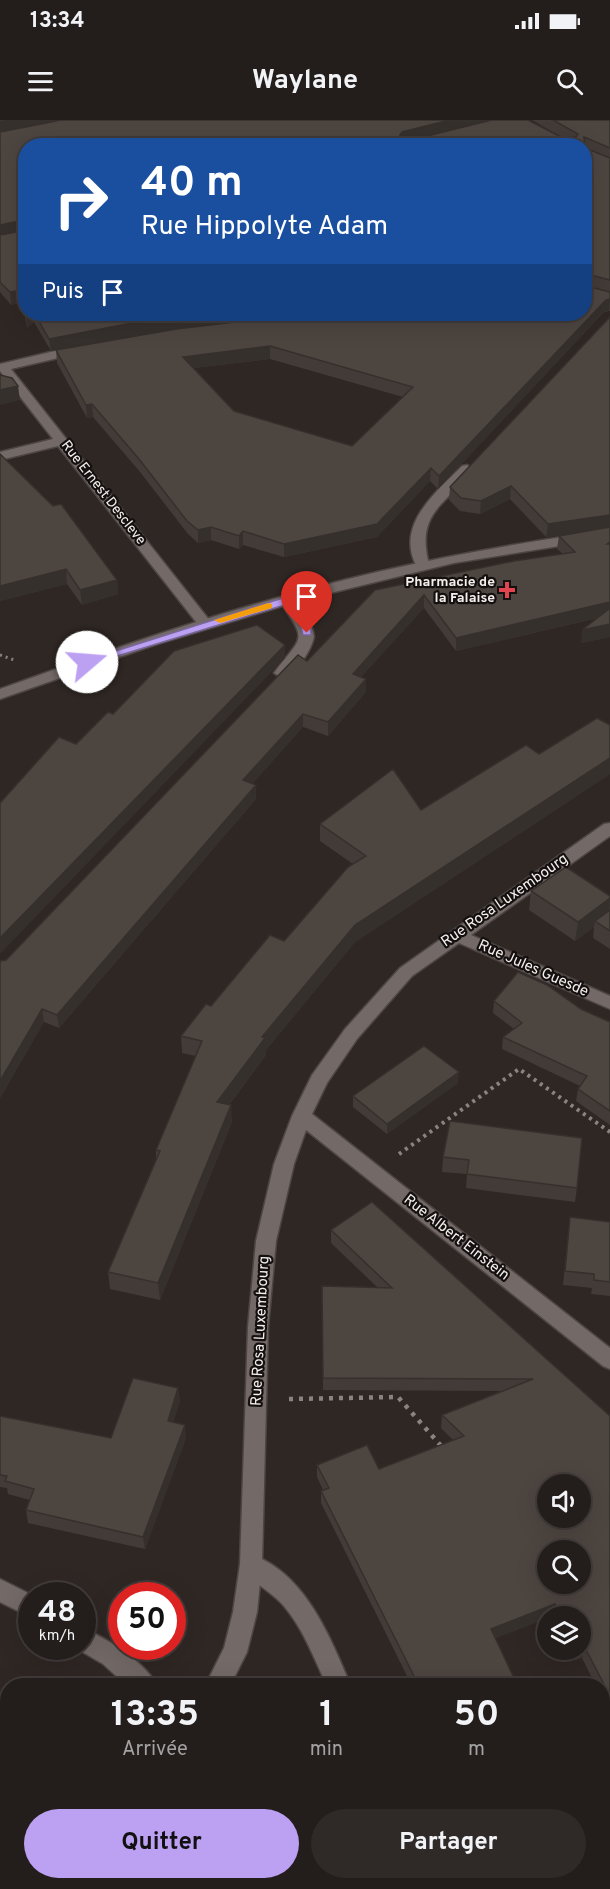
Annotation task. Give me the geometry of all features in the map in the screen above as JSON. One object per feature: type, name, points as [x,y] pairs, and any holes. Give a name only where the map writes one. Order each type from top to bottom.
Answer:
[{"type":"street","points":[[1,365],[97,346]]},
{"type":"street","name":"Rue Ernest Descleve","points":[[1,365],[205,624]]},
{"type":"street","points":[[0,456],[62,441]]},
{"type":"street","points":[[422,564],[416,545],[418,527],[422,519],[474,462]]},
{"type":"street","points":[[0,694],[87,662],[205,624],[422,564],[512,547],[610,534]]},
{"type":"street","points":[[272,684],[297,658],[306,640],[306,624],[286,601]]},
{"type":"street","name":"Rue Rosa Luxembourg","points":[[220,1678],[241,1634],[251,1564],[258,1327],[266,1241],[284,1164],[301,1116],[319,1080],[369,1011],[406,972],[610,828]]},
{"type":"street","name":"Rue Jules Guesde","points":[[456,935],[610,1003]]},
{"type":"street","name":"Rue Albert Einstein","points":[[301,1116],[610,1360]]},
{"type":"street","points":[[251,1564],[282,1587],[296,1602],[306,1617],[335,1678]]},
{"type":"street","points":[[0,1590],[18,1600]]},
{"type":"street","points":[[96,1647],[111,1656],[136,1678]]},
{"type":"path","points":[[372,1172],[519,1069],[610,1132]]},
{"type":"path","points":[[257,1400],[398,1397],[444,1448]]},
{"type":"building","points":[[61,120],[450,120],[402,132],[400,135],[423,137],[492,120],[528,120],[561,137],[576,137],[578,134],[553,120],[610,120],[610,148],[592,140],[592,138],[584,137],[18,138],[18,221],[0,225],[0,132]]},
{"type":"building","points":[[592,151],[610,158],[610,280],[592,275]]},
{"type":"building","points":[[18,232],[18,291],[10,292],[0,282],[0,235]]},
{"type":"building","points":[[592,288],[610,292],[610,299],[606,300],[592,315]]},
{"type":"building","points":[[610,317],[610,515],[548,524],[511,486],[481,501],[461,498],[450,487]]},
{"type":"building","points":[[39,321],[150,321],[132,323],[49,339]]},
{"type":"building","points":[[243,321],[586,321],[439,476],[431,468],[377,524],[284,544],[243,531],[239,536],[211,527],[198,530],[187,521],[139,459],[92,404],[86,405],[56,350],[176,329]],"holes":[[[270,346],[413,387],[352,446],[234,411],[183,357]]]},
{"type":"building","points":[[0,375],[12,378],[18,386],[0,390]]},
{"type":"building","points":[[0,454],[53,506],[61,504],[117,580],[80,590],[66,569],[0,586]]},
{"type":"building","points":[[610,527],[610,542],[607,544],[610,544],[610,602],[456,638],[424,595],[353,674],[366,679],[328,722],[303,714],[243,780],[256,785],[57,1015],[42,1009],[0,1081],[0,961],[6,960],[298,655],[307,661],[375,590],[514,561],[575,552],[559,536]]},
{"type":"building","points":[[610,608],[610,624],[582,630]]},
{"type":"building","points":[[257,625],[285,645],[0,938],[0,803],[59,737],[76,744],[108,712],[113,714],[174,651]]},
{"type":"building","points":[[597,718],[610,725],[610,758],[355,925],[262,1037],[265,1038],[217,1102],[231,1105],[158,1283],[108,1272],[160,1151],[156,1150],[202,1041],[181,1036],[206,1004],[211,1006],[270,935],[284,941],[348,867],[366,856],[320,824],[393,769],[421,810],[526,745],[539,754]]},
{"type":"building","points":[[566,867],[610,896],[578,922],[531,891]]},
{"type":"building","points":[[610,910],[610,931],[595,921]]},
{"type":"building","points":[[518,972],[547,985],[581,1009],[610,1022],[610,1111],[578,1089],[587,1076],[503,1037],[522,1023],[494,1001]]},
{"type":"building","points":[[424,1046],[459,1072],[387,1124],[353,1096]]},
{"type":"building","points":[[450,1121],[582,1138],[577,1188],[467,1174],[469,1160],[443,1157]]},
{"type":"building","points":[[372,1202],[610,1416],[610,1678],[601,1678],[591,1659],[591,1606],[556,1606],[555,1604],[537,1606],[537,1611],[491,1629],[513,1676],[509,1678],[415,1678],[321,1491],[329,1488],[317,1465],[367,1445],[379,1469],[464,1436],[442,1415],[533,1379],[323,1378],[322,1286],[392,1288],[331,1230]]},
{"type":"building","points":[[570,1217],[610,1222],[610,1282],[594,1280],[594,1274],[565,1271]]},
{"type":"building","points":[[133,1378],[178,1388],[168,1421],[185,1425],[143,1537],[26,1510],[34,1489],[5,1481],[7,1476],[0,1475],[0,1416],[111,1438]]},
{"type":"slow traffic","points":[[220,620],[268,606]]},
{"type":"place","name":"Pharmacie de la Falaise","points":[[507,590]]},
{"type":"route","points":[[87,662],[286,601],[306,624],[307,633]]}]
